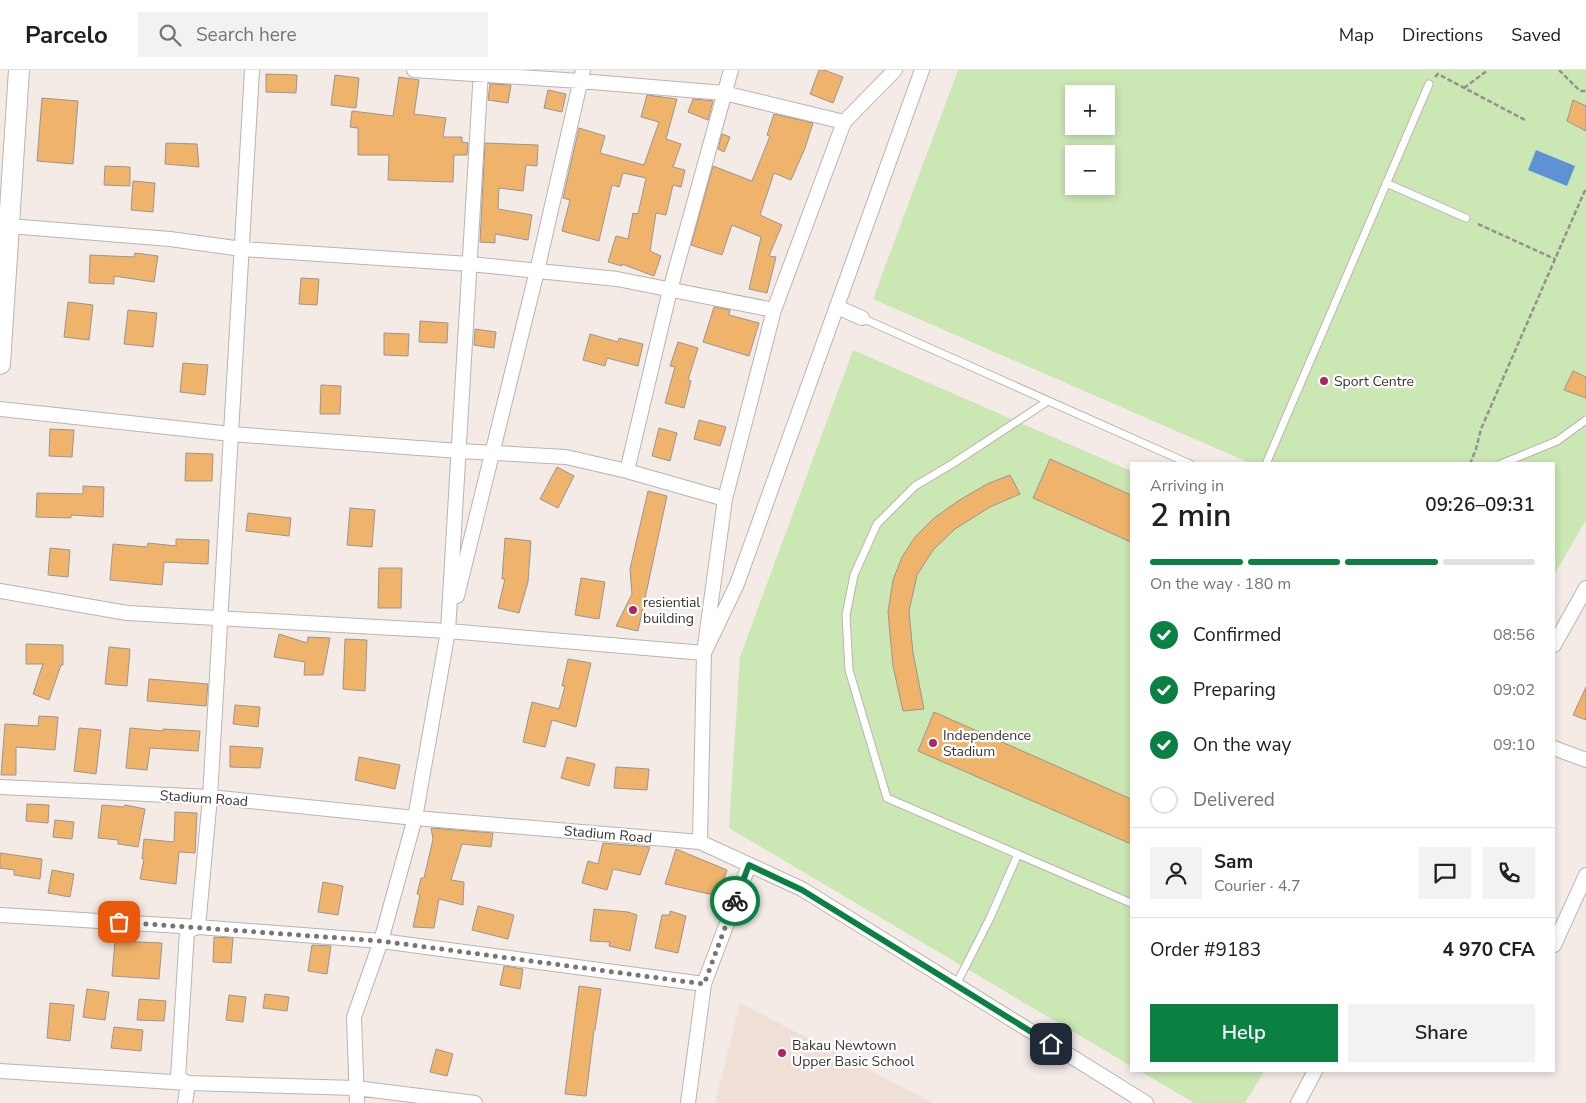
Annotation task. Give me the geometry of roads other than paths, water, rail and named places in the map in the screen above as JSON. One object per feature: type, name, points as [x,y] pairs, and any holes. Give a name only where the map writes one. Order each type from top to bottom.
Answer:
[{"type":"street","points":[[0,364],[19,70]]},
{"type":"street","points":[[198,927],[210,797],[252,70]]},
{"type":"street","points":[[414,70],[582,75],[724,93],[844,122]]},
{"type":"street","points":[[627,470],[670,290],[731,70]]},
{"type":"street","points":[[700,842],[704,653],[725,499],[774,310],[844,122],[894,70]]},
{"type":"street","points":[[704,653],[737,584],[922,70]]},
{"type":"street","points":[[448,631],[481,73]]},
{"type":"street","points":[[357,1103],[354,1017],[381,941],[414,818],[448,631],[537,271],[582,75]]},
{"type":"street","points":[[10,226],[170,239],[242,249],[470,264],[537,271],[617,280],[774,310]]},
{"type":"street","points":[[837,307],[862,318]]},
{"type":"street","points":[[0,409],[231,434],[566,457],[627,470],[725,499]]},
{"type":"street","points":[[1555,640],[1558,627],[1586,588]]},
{"type":"street","points":[[0,591],[127,613],[448,631],[704,653]]},
{"type":"street","points":[[1555,748],[1586,760]]},
{"type":"street","name":"Stadium Road","points":[[0,787],[210,797],[414,818],[700,842],[802,890],[1146,1103]]},
{"type":"street","points":[[688,1103],[704,984],[749,865]]},
{"type":"street","points":[[1555,944],[1586,876]]},
{"type":"street","points":[[0,915],[198,927],[381,941],[704,984]]},
{"type":"street","points":[[188,1083],[178,1078],[187,931],[198,927]]},
{"type":"street","points":[[0,1071],[188,1083],[356,1088],[474,1103]]},
{"type":"street","points":[[1298,1103],[1315,1072]]},
{"type":"street","points":[[185,1103],[188,1083]]},
{"type":"lane","points":[[1267,462],[1429,84]]},
{"type":"lane","points":[[1386,183],[1466,218]]},
{"type":"lane","points":[[862,318],[1185,462]]},
{"type":"lane","points":[[1048,401],[915,486],[877,524],[854,575],[846,615],[849,670],[887,798],[1130,903]]},
{"type":"lane","points":[[1506,462],[1557,441],[1586,420]]},
{"type":"lane","points":[[956,985],[990,918],[1018,854]]},
{"type":"water","points":[[1536,150],[1575,166],[1567,186],[1528,170]]},
{"type":"place","name":"Sport Centre","points":[[1324,381]]},
{"type":"place","name":"resiential building","points":[[633,610]]},
{"type":"place","name":"Independence Stadium","points":[[933,743]]},
{"type":"place","name":"Bakau Newtown Upper Basic School","points":[[782,1053]]}]
